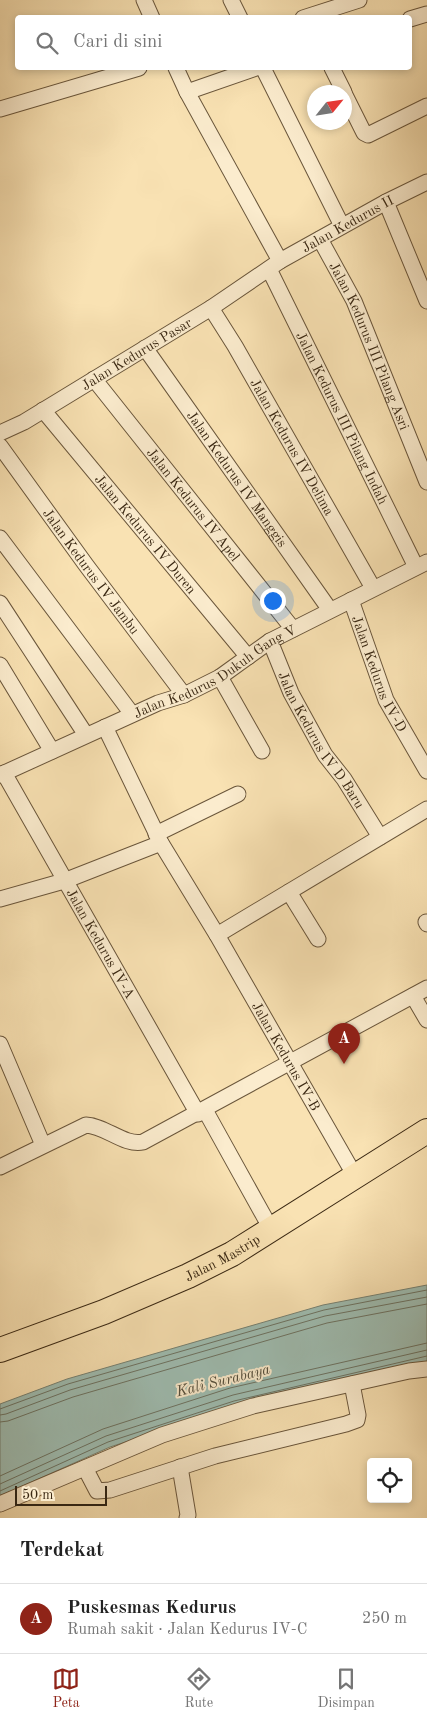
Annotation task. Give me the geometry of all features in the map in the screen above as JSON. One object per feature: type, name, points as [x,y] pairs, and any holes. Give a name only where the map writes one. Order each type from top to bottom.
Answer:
[{"type":"main road","name":"Jalan Mastrip","points":[[0,1350],[104,1312],[188,1276],[232,1254],[427,1131]]},
{"type":"street","points":[[144,0],[151,15]]},
{"type":"street","points":[[232,0],[239,15]]},
{"type":"street","points":[[312,15],[359,0]]},
{"type":"street","points":[[412,18],[427,14]]},
{"type":"street","points":[[0,109],[132,70]]},
{"type":"street","name":"Jalan Kedurus III Pilang Indah","points":[[177,70],[422,564]]},
{"type":"street","points":[[188,92],[250,70]]},
{"type":"street","points":[[264,70],[342,226]]},
{"type":"street","points":[[333,70],[340,85]]},
{"type":"street","points":[[352,109],[364,133],[368,135],[427,106]]},
{"type":"street","name":"Jalan Kedurus II","points":[[275,265],[342,226],[427,182]]},
{"type":"street","points":[[386,202],[427,301]]},
{"type":"street","name":"Jalan Kedurus III Pilang Asri","points":[[320,239],[354,301],[427,482]]},
{"type":"street","name":"Jalan Kedurus Pasar","points":[[0,433],[24,422],[211,308],[275,265]]},
{"type":"street","name":"Jalan Kedurus IV Delima","points":[[211,308],[240,354],[373,588]]},
{"type":"street","name":"Jalan Kedurus IV Manggis","points":[[145,348],[330,610]]},
{"type":"street","name":"Jalan Kedurus IV Apel","points":[[94,379],[293,629]]},
{"type":"street","name":"Jalan Kedurus IV Duren","points":[[43,410],[248,657]]},
{"type":"street","name":"Jalan Kedurus IV Jambu","points":[[0,446],[86,565],[184,695]]},
{"type":"street","points":[[0,538],[132,714]]},
{"type":"street","name":"Jalan Kedurus Dukuh Gang V","points":[[2,774],[132,714],[184,695],[220,677],[270,641],[422,564]]},
{"type":"street","name":"Jalan Kedurus IV-D","points":[[351,600],[386,700],[427,771]]},
{"type":"street","points":[[0,603],[86,735]]},
{"type":"street","name":"Jalan Kedurus IV D Baru","points":[[270,641],[291,693],[325,755],[344,779],[380,837]]},
{"type":"street","points":[[0,665],[52,751]]},
{"type":"street","points":[[220,677],[262,751]]},
{"type":"street","name":"Jalan Kedurus IV-B","points":[[105,727],[158,838],[217,935],[355,1176]]},
{"type":"street","name":"Jalan Kedurus IV-A","points":[[2,774],[271,1229]]},
{"type":"street","points":[[0,899],[64,881],[158,838],[238,794]]},
{"type":"street","points":[[217,935],[427,809]]},
{"type":"street","points":[[289,892],[318,939]]},
{"type":"street","points":[[0,907],[2,912],[0,913]]},
{"type":"street","points":[[0,1167],[86,1125],[138,1143],[143,1142],[427,988]]},
{"type":"street","points":[[413,996],[427,1020]]},
{"type":"street","points":[[0,1044],[44,1145]]},
{"type":"street","points":[[0,1504],[162,1435],[253,1406],[427,1369]]},
{"type":"street","points":[[85,1468],[98,1492],[110,1490],[215,1456],[301,1434],[329,1429],[357,1420],[358,1415],[352,1384]]},
{"type":"street","points":[[180,1467],[187,1518]]},
{"type":"water","name":"Kali Surabaya","points":[[427,1285],[427,1361],[236,1406],[110,1447],[0,1496],[0,1404],[67,1379],[323,1305]]},
{"type":"place","name":"Puskesmas Kedurus","points":[[344,1064]]}]
